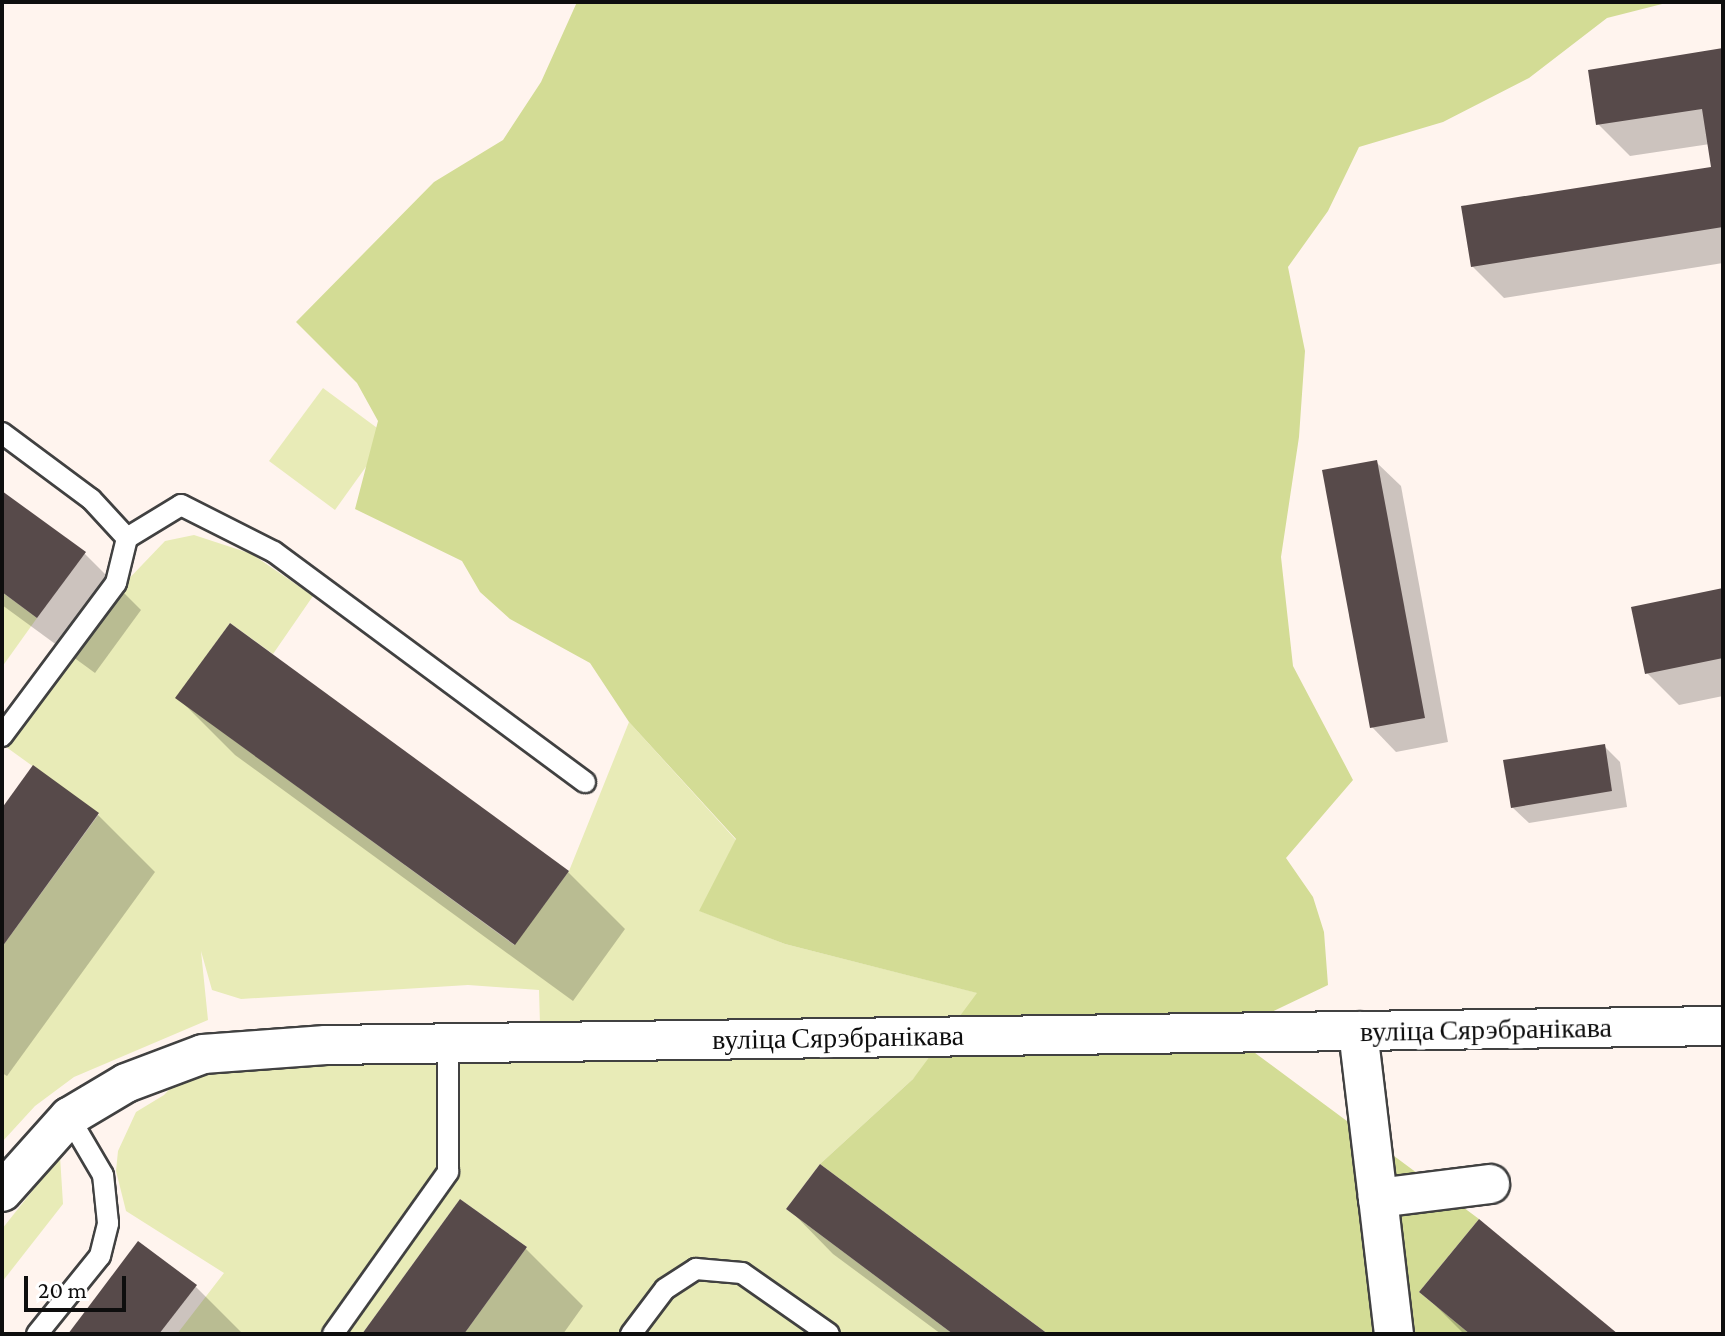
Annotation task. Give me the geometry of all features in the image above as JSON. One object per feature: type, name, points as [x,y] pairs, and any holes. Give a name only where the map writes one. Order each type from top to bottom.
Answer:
[{"type":"street","name":"вуліца Сярэбранікава","points":[[2,1192],[69,1117],[126,1083],[203,1054],[448,1044],[1723,1026]]},
{"type":"street","points":[[1358,1031],[1394,1334]]},
{"type":"street","points":[[1378,1198],[1490,1184]]},
{"type":"lane","points":[[2,433],[91,499],[127,538]]},
{"type":"lane","points":[[2,736],[116,583],[127,538],[181,505],[274,552],[585,782]]},
{"type":"lane","points":[[333,1334],[448,1172],[448,1044]]},
{"type":"lane","points":[[37,1334],[100,1256],[108,1223],[103,1175],[69,1117]]},
{"type":"lane","points":[[631,1334],[665,1289],[696,1269],[742,1273],[829,1334]]},
{"type":"green space","points":[[577,2],[1670,2],[1607,18],[1529,78],[1443,122],[1359,147],[1328,211],[1288,267],[1305,351],[1299,437],[1281,557],[1293,666],[1353,780],[1286,858],[1313,897],[1324,932],[1328,985],[1228,1033],[1479,1219],[1419,1292],[1470,1334],[1048,1334],[820,1164],[913,1079],[977,993],[785,944],[699,911],[736,839],[629,722],[590,663],[510,619],[480,592],[462,561],[355,509],[378,421],[357,383],[296,322],[434,182],[503,140],[541,82]]},
{"type":"green space","points":[[323,388],[388,436],[335,510],[269,461]]},
{"type":"green space","points":[[194,535],[252,554],[313,596],[273,654],[230,623],[176,698],[514,945],[569,871],[629,722],[736,840],[700,911],[785,944],[978,993],[986,1021],[817,1018],[540,1025],[539,990],[468,985],[241,999],[212,990],[201,951],[208,1020],[74,1077],[35,1106],[2,1142],[2,947],[99,814],[2,744],[120,588],[165,541]]},
{"type":"green space","points":[[2,592],[37,618],[2,667]]},
{"type":"green space","points":[[950,1037],[913,1079],[820,1164],[786,1209],[953,1334],[464,1334],[527,1247],[460,1199],[362,1334],[177,1334],[224,1273],[126,1211],[116,1171],[118,1151],[136,1112],[164,1095],[203,1054]]},
{"type":"green space","points":[[60,1156],[63,1204],[2,1282],[2,1229]]},
{"type":"building","points":[[1723,48],[1723,227],[1471,267],[1461,206],[1711,167],[1702,109],[1596,125],[1588,70]]},
{"type":"building","points":[[1377,460],[1425,718],[1370,728],[1322,470]]},
{"type":"building","points":[[2,491],[86,552],[37,618],[2,592]]},
{"type":"building","points":[[1723,588],[1723,658],[1645,674],[1631,607]]},
{"type":"building","points":[[230,623],[569,871],[515,945],[175,698]]},
{"type":"building","points":[[1605,744],[1612,791],[1511,808],[1503,760]]},
{"type":"building","points":[[33,765],[99,813],[2,947],[2,808]]},
{"type":"building","points":[[820,1164],[1048,1334],[953,1334],[786,1209]]},
{"type":"building","points":[[460,1199],[527,1247],[464,1334],[362,1334]]},
{"type":"building","points":[[1479,1219],[1618,1334],[1470,1334],[1419,1292]]},
{"type":"building","points":[[138,1241],[197,1285],[159,1334],[68,1334]]}]
